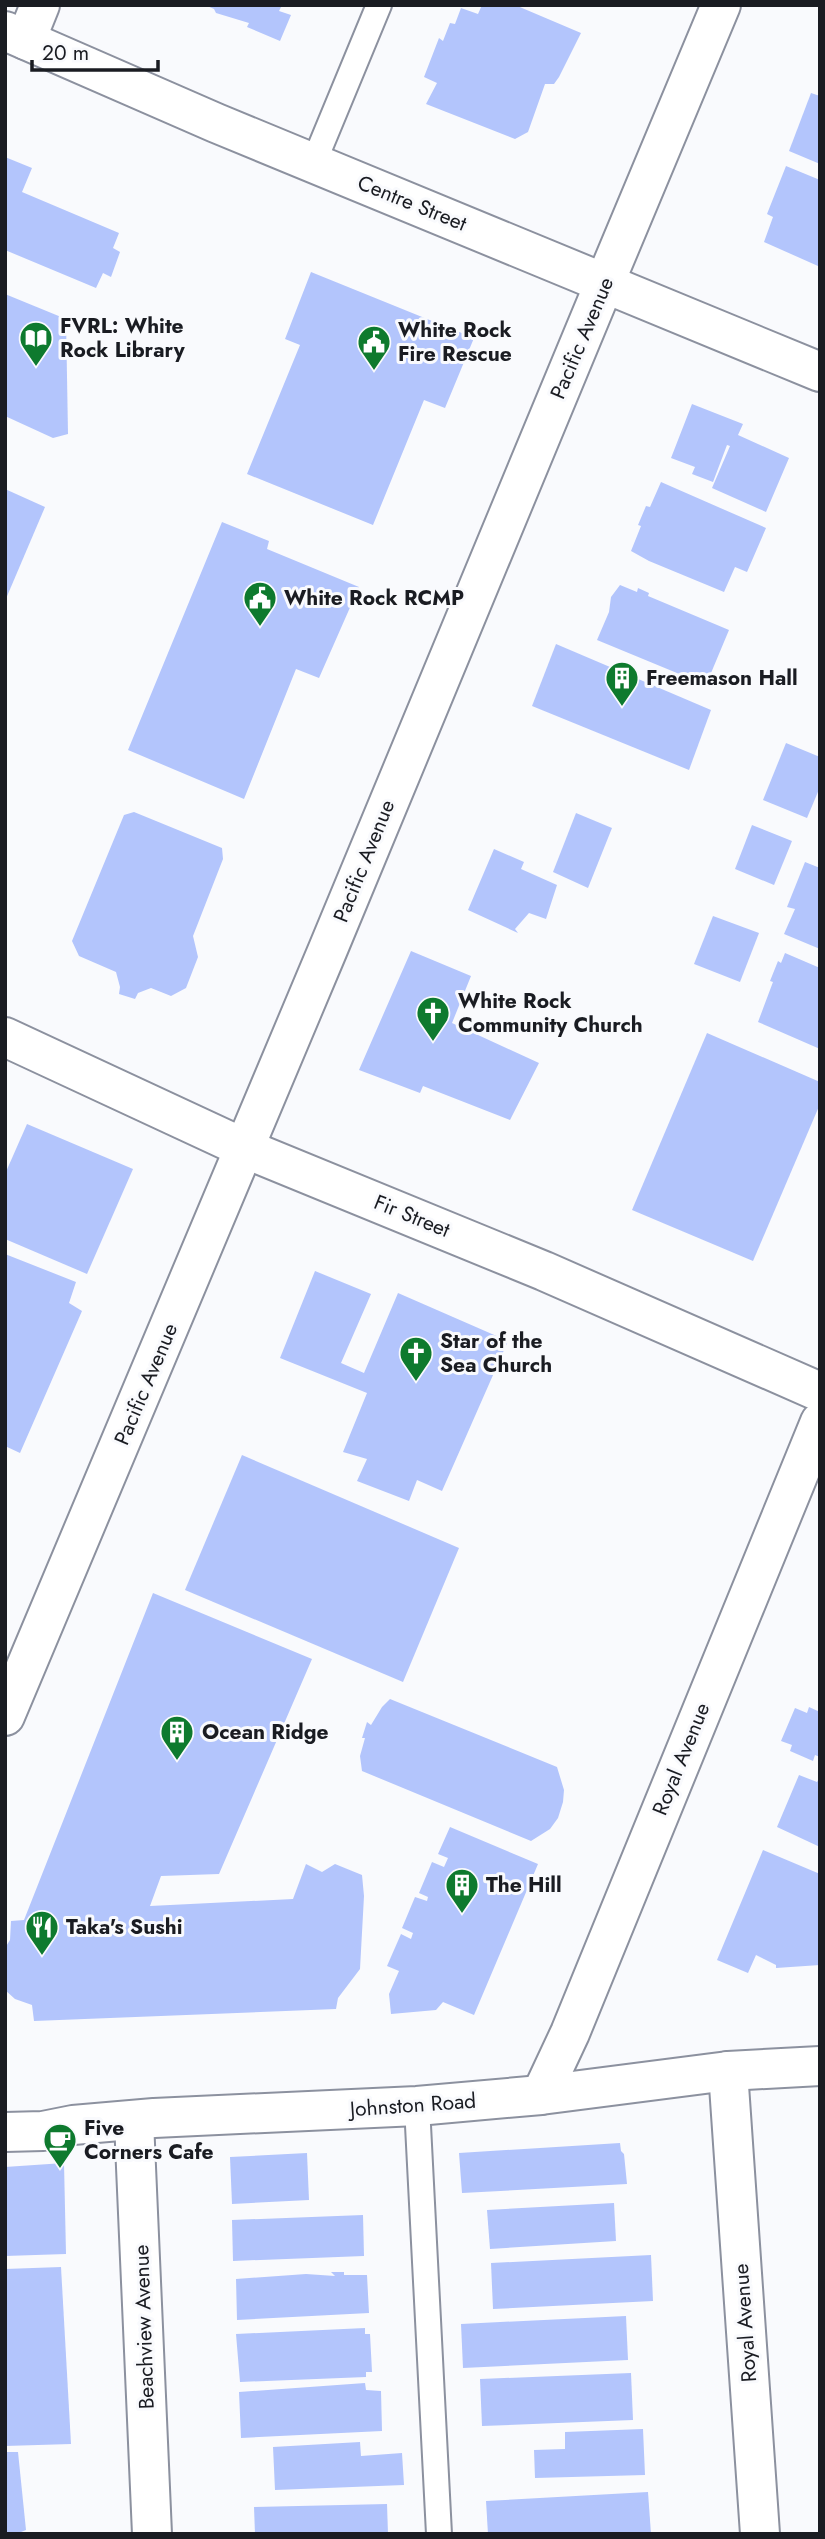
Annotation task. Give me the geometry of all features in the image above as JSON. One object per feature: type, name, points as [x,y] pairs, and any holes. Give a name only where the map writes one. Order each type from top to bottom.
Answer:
[{"type":"street","name":"Pacific Avenue","points":[[5,1716],[246,1149],[429,701],[721,5]]},
{"type":"street","name":"Centre Street","points":[[24,25],[216,123],[820,372]]},
{"type":"street","name":"Fir Street","points":[[5,1037],[246,1149],[544,1271],[820,1392]]},
{"type":"street","name":"Royal Avenue","points":[[541,2095],[576,2020],[820,1422]]},
{"type":"street","name":"Johnston Road","points":[[5,2133],[154,2118],[416,2106],[541,2095],[728,2071],[820,2066]]},
{"type":"street","name":"Royal Avenue","points":[[728,2071],[760,2534]]},
{"type":"street","name":"Beachview Avenue","points":[[134,2121],[152,2534]]},
{"type":"lane","points":[[314,162],[379,5]]},
{"type":"lane","points":[[416,2106],[439,2534]]},
{"type":"building","points":[[205,5],[282,5],[279,11],[291,15],[280,41],[247,27],[249,23],[216,13]]},
{"type":"building","points":[[482,5],[515,5],[581,33],[559,77],[554,84],[545,84],[528,132],[515,139],[426,104],[437,83],[424,77],[439,38],[443,41],[450,23],[455,24],[461,8],[478,14]]},
{"type":"building","points":[[811,93],[820,96],[820,164],[789,151]]},
{"type":"building","points":[[5,157],[32,168],[22,192],[119,233],[113,248],[120,252],[111,277],[103,273],[96,288],[5,250]]},
{"type":"building","points":[[786,166],[820,180],[818,266],[764,242],[773,217],[767,214]]},
{"type":"building","name":"White Rock Fire Rescue","points":[[311,272],[474,338],[445,408],[424,400],[373,525],[247,474],[300,345],[285,339]]},
{"type":"building","name":"FVRL: White Rock Library","points":[[5,294],[66,319],[68,434],[53,438],[5,416]]},
{"type":"building","points":[[692,404],[743,424],[738,435],[789,458],[766,512],[712,488],[730,446],[727,445],[713,482],[692,474],[695,467],[671,458]]},
{"type":"building","points":[[661,482],[766,528],[747,572],[735,567],[724,592],[631,551],[646,506],[650,507]]},
{"type":"building","points":[[5,489],[45,507],[5,601]]},
{"type":"building","name":"White Rock RCMP","points":[[222,522],[269,541],[267,549],[359,587],[319,678],[296,669],[244,799],[128,750]]},
{"type":"building","points":[[620,585],[637,592],[638,588],[649,593],[648,596],[729,630],[706,685],[597,640],[609,612],[611,597]]},
{"type":"building","name":"Freemason Hall","points":[[556,644],[711,710],[689,770],[532,706]]},
{"type":"building","points":[[786,743],[820,757],[820,787],[807,818],[763,800]]},
{"type":"building","points":[[134,812],[222,848],[223,859],[193,936],[198,957],[186,988],[171,996],[151,988],[138,993],[135,999],[119,994],[116,972],[79,956],[72,941],[124,815]]},
{"type":"building","points":[[576,813],[612,828],[588,888],[553,872]]},
{"type":"building","points":[[752,825],[792,841],[774,885],[735,869]]},
{"type":"building","points":[[494,849],[524,862],[521,869],[557,885],[546,919],[529,913],[515,929],[518,933],[468,910]]},
{"type":"building","points":[[805,862],[820,868],[820,949],[784,934],[795,909],[787,907]]},
{"type":"building","points":[[713,916],[759,933],[740,982],[694,964]]},
{"type":"building","name":"White Rock Community Church","points":[[411,951],[471,976],[452,1023],[539,1063],[510,1120],[423,1086],[420,1093],[359,1070]]},
{"type":"building","points":[[785,953],[820,968],[820,1049],[758,1022],[773,982],[770,981],[778,961],[781,963]]},
{"type":"building","points":[[707,1033],[820,1082],[820,1104],[753,1261],[632,1210]]},
{"type":"building","points":[[27,1124],[133,1169],[87,1274],[5,1239],[5,1174]]},
{"type":"building","points":[[5,1254],[76,1282],[69,1303],[82,1311],[20,1453],[5,1446]]},
{"type":"building","name":"Star of the Sea Church","points":[[315,1271],[371,1294],[341,1363],[364,1373],[398,1293],[508,1341],[442,1491],[417,1480],[409,1501],[357,1481],[367,1459],[343,1452],[367,1393],[280,1358]]},
{"type":"building","points":[[242,1455],[459,1548],[403,1682],[185,1590]]},
{"type":"building","name":"Ocean Ridge","points":[[153,1593],[312,1659],[219,1874],[161,1876],[150,1906],[293,1899],[306,1864],[322,1872],[335,1864],[362,1875],[364,1896],[360,1969],[338,1998],[336,2009],[34,2021],[32,2005],[15,1999],[5,1990],[5,1948],[10,1940],[11,1921],[24,1920]]},
{"type":"building","points":[[390,1699],[557,1767],[564,1790],[563,1802],[558,1818],[550,1829],[531,1841],[362,1771],[360,1756],[367,1722],[371,1725]]},
{"type":"building","points":[[809,1707],[820,1712],[820,1757],[815,1755],[813,1761],[790,1751],[792,1745],[781,1741],[795,1708],[807,1713]]},
{"type":"building","points":[[799,1775],[817,1782],[820,1777],[820,1847],[777,1827]]},
{"type":"building","name":"The Hill","points":[[450,1827],[538,1864],[474,2015],[443,2002],[436,2010],[391,2014],[389,1994],[399,1971],[387,1966],[401,1934],[411,1939],[413,1933],[402,1928],[415,1897],[427,1901],[428,1897],[419,1893],[432,1862],[444,1867],[448,1858],[438,1854]]},
{"type":"building","points":[[763,1850],[820,1874],[820,1965],[776,1968],[776,1965],[756,1955],[748,1973],[717,1960]]},
{"type":"building","points":[[620,2143],[627,2184],[462,2193],[459,2153]]},
{"type":"building","points":[[307,2153],[309,2200],[232,2204],[230,2157]]},
{"type":"building","points":[[64,2163],[66,2254],[5,2256],[5,2167]]},
{"type":"building","points":[[614,2203],[616,2241],[490,2249],[487,2210]]},
{"type":"building","points":[[363,2215],[364,2256],[233,2261],[232,2220]]},
{"type":"building","points":[[651,2255],[653,2301],[493,2309],[491,2263]]},
{"type":"building","points":[[61,2267],[71,2444],[5,2446],[5,2269]]},
{"type":"building","points":[[331,2272],[367,2275],[369,2313],[237,2320],[236,2279],[306,2274],[335,2276]]},
{"type":"building","points":[[626,2316],[628,2360],[463,2368],[461,2324]]},
{"type":"building","points":[[365,2328],[365,2334],[370,2334],[372,2372],[366,2372],[366,2377],[240,2382],[236,2334]]},
{"type":"building","points":[[631,2373],[633,2420],[482,2426],[480,2379]]},
{"type":"building","points":[[365,2383],[366,2390],[381,2391],[382,2431],[241,2438],[239,2392]]},
{"type":"building","points":[[643,2429],[645,2475],[535,2478],[534,2450],[565,2449],[565,2432]]},
{"type":"building","points":[[360,2442],[361,2456],[402,2453],[404,2485],[275,2490],[273,2447]]},
{"type":"building","points":[[5,2452],[18,2452],[26,2530],[16,2534],[5,2534]]},
{"type":"building","points":[[648,2492],[651,2534],[488,2534],[486,2501]]},
{"type":"building","points":[[387,2504],[388,2534],[255,2534],[254,2507]]},
{"type":"place","name":"FVRL: White Rock Library","points":[[36,368]]},
{"type":"place","name":"White Rock Fire Rescue","points":[[374,372]]},
{"type":"place","name":"White Rock RCMP","points":[[260,628]]},
{"type":"place","name":"Freemason Hall","points":[[622,708]]},
{"type":"place","name":"White Rock Community Church","points":[[433,1043]]},
{"type":"place","name":"Star of the Sea Church","points":[[416,1383]]},
{"type":"place","name":"Ocean Ridge","points":[[177,1762]]},
{"type":"place","name":"The Hill","points":[[462,1915]]},
{"type":"place","name":"Taka's Sushi","points":[[42,1957]]},
{"type":"place","name":"Five Corners Cafe","points":[[60,2170]]}]
